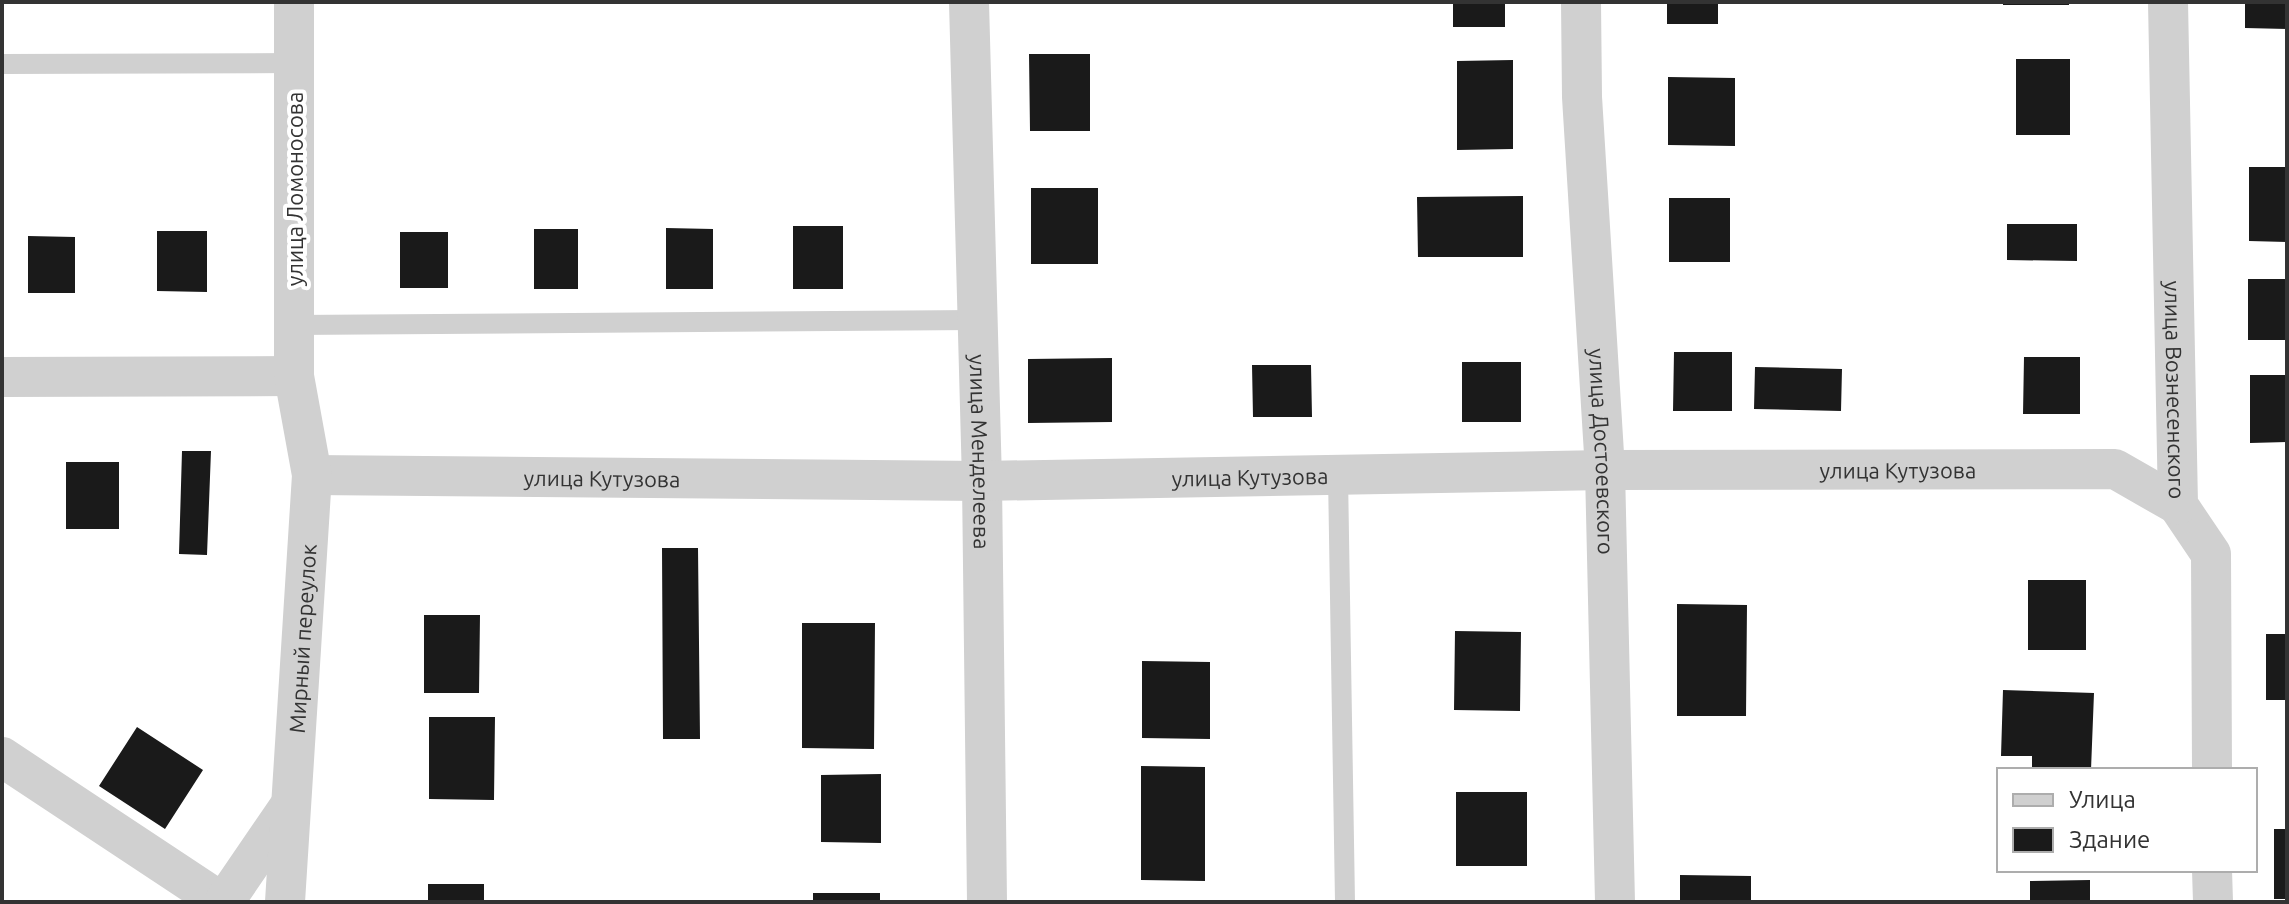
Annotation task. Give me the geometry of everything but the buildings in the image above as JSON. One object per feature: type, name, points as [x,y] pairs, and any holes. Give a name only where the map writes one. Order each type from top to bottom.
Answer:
[{"type":"street","name":"улица Ломоносова","points":[[294,2],[294,376]]},
{"type":"street","name":"улица Менделеева","points":[[969,2],[982,481],[987,902]]},
{"type":"street","name":"улица Достоевского","points":[[1581,2],[1582,97],[1605,470],[1615,902]]},
{"type":"street","name":"улица Вознесенского","points":[[2168,2],[2178,505],[2211,554],[2212,768]]},
{"type":"street","points":[[2,377],[294,376]]},
{"type":"street","name":"Мирный переулок","points":[[285,902],[312,475],[294,376]]},
{"type":"street","name":"улица Кутузова","points":[[312,475],[982,481],[1605,470],[2115,469],[2178,505]]},
{"type":"street","points":[[2,757],[223,902],[289,807]]},
{"type":"street","points":[[2212,872],[2213,902]]},
{"type":"lane","points":[[2,64],[294,63]]},
{"type":"lane","points":[[294,325],[977,320]]},
{"type":"lane","points":[[1338,475],[1345,902]]}]
